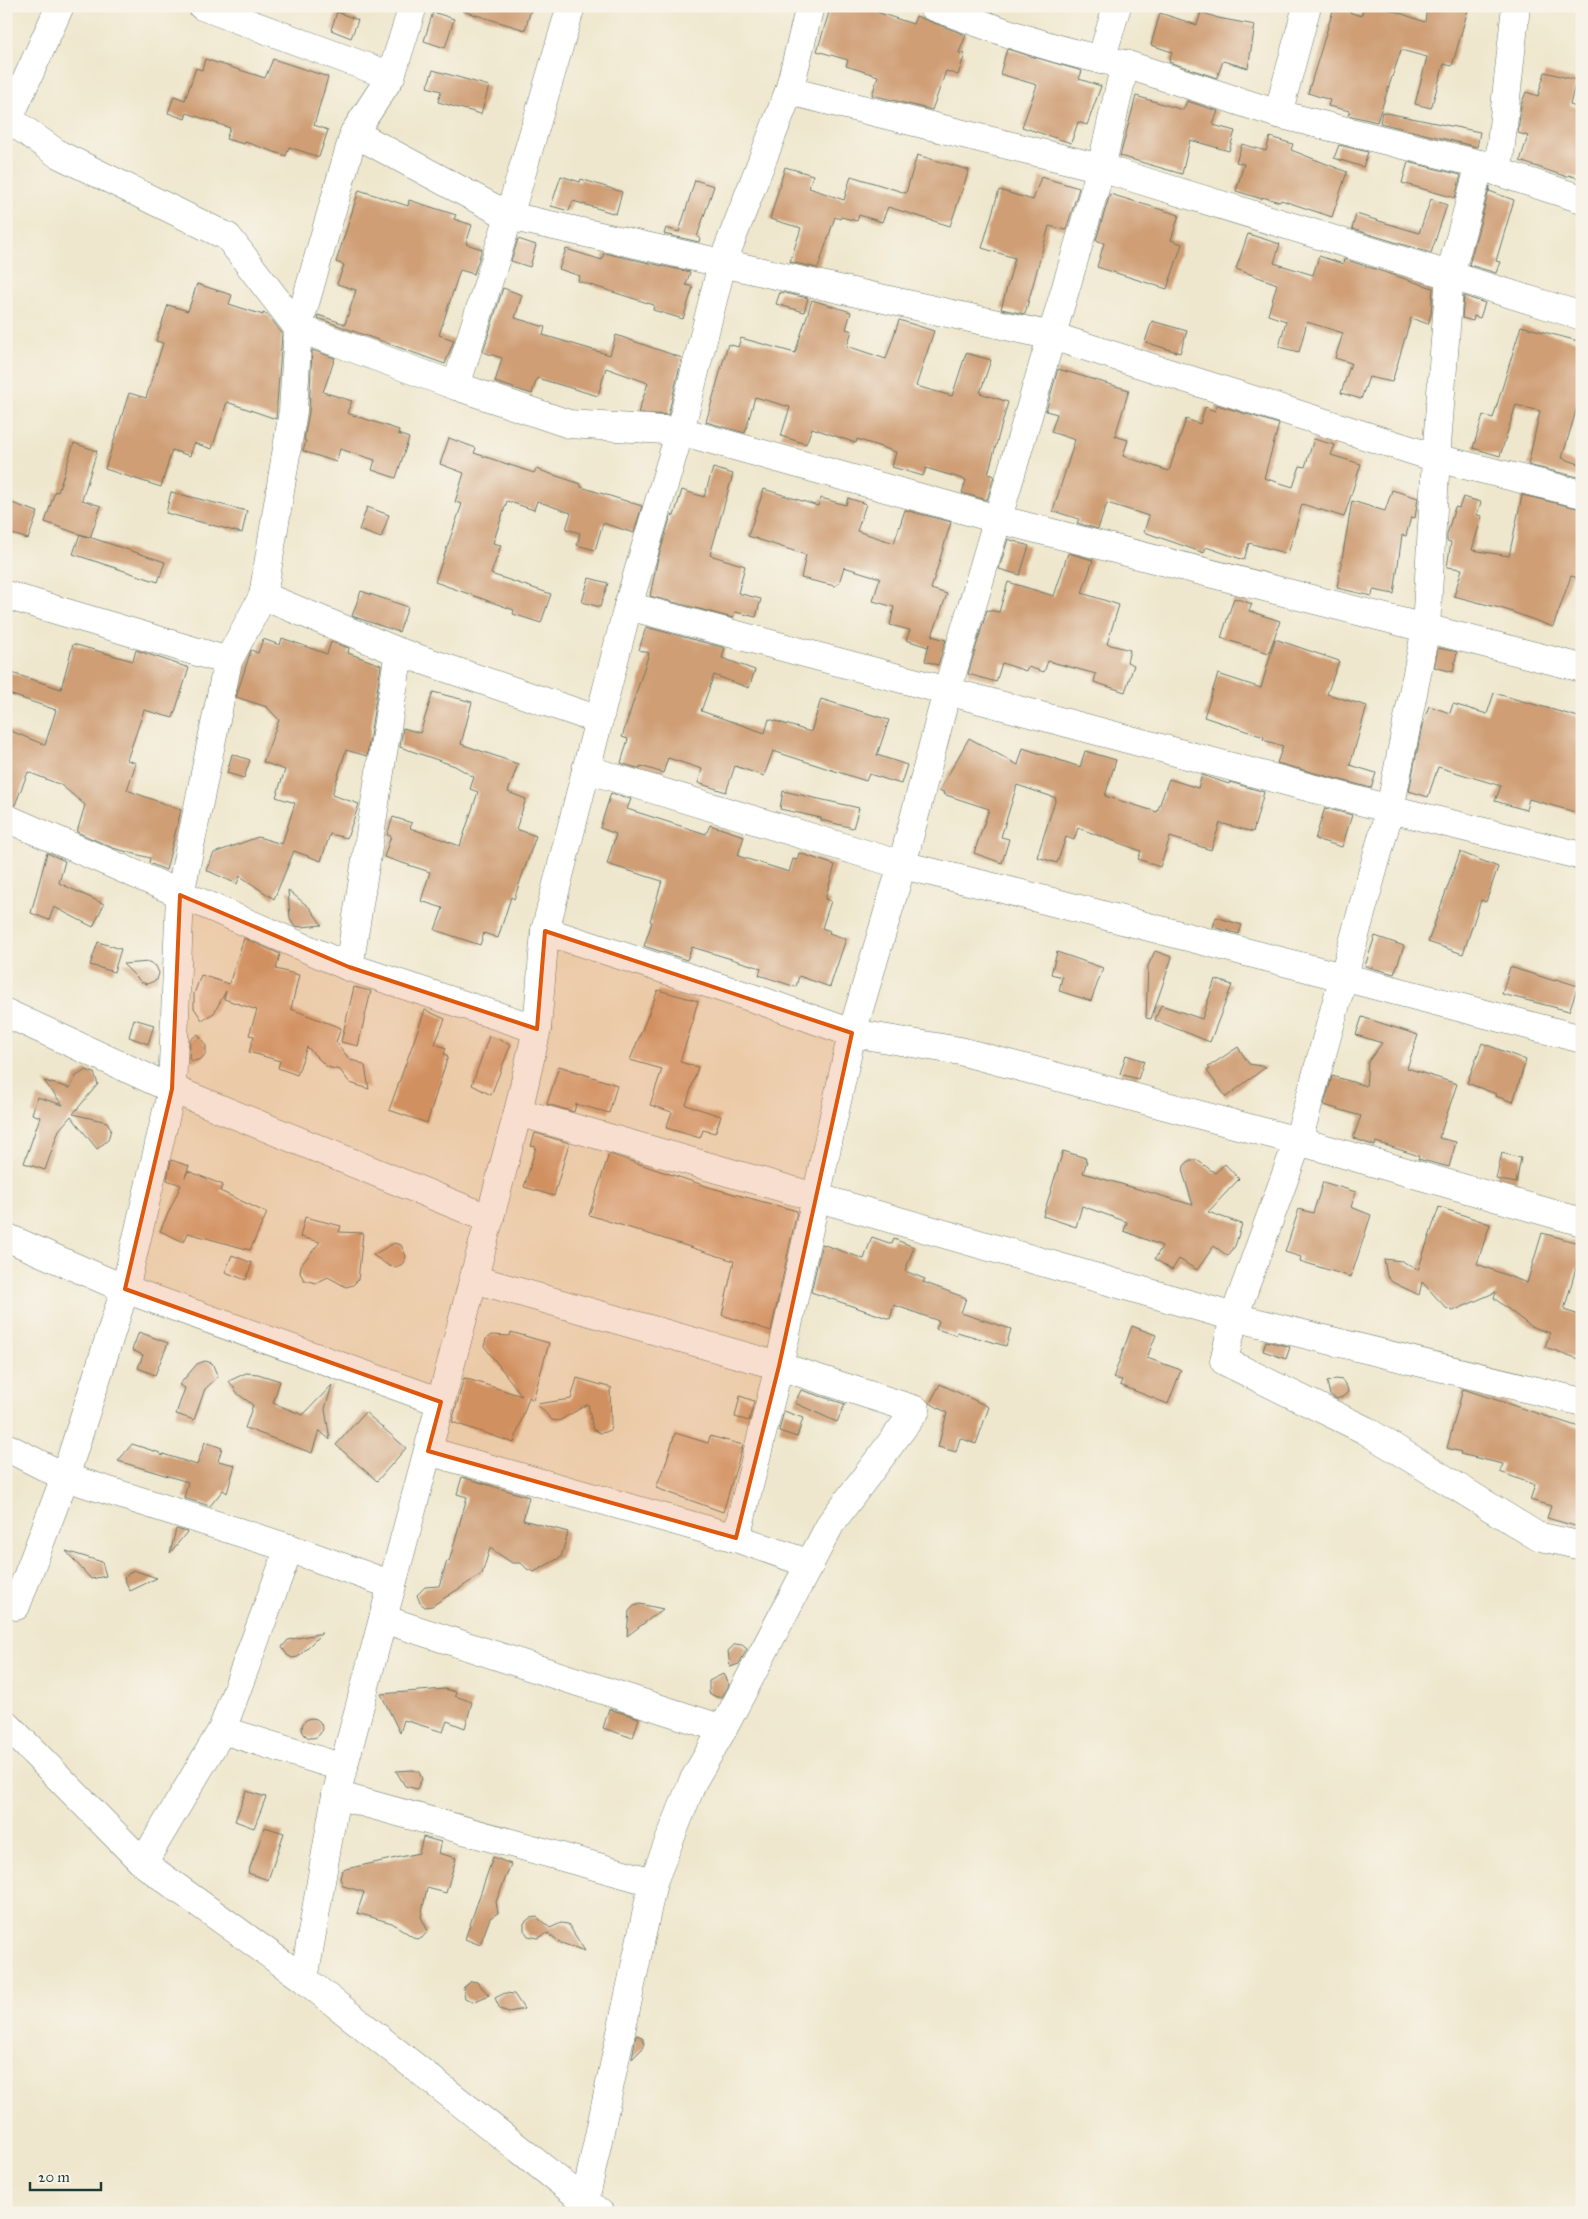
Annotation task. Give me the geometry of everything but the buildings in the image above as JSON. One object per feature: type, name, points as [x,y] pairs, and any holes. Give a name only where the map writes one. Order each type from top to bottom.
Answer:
[{"type":"street","points":[[60,6],[7,120],[58,154],[228,237],[298,328],[456,386],[569,424],[680,431],[997,519],[1582,668]]},
{"type":"street","points":[[202,6],[391,76]]},
{"type":"street","points":[[16,1606],[65,1476],[125,1289],[172,1089],[180,895],[228,661],[263,596],[293,411],[298,328],[354,133],[391,76],[413,6]]},
{"type":"street","points":[[456,386],[571,6]]},
{"type":"street","points":[[304,1979],[336,1795],[518,1112],[537,1029],[545,931],[598,720],[628,606],[680,431],[722,264],[789,91],[810,6]]},
{"type":"street","points":[[932,6],[989,16],[1113,62],[1278,114],[1489,168],[1582,199]]},
{"type":"street","points":[[736,1538],[779,1366],[852,1033],[902,865],[947,691],[1101,168],[1113,62],[1117,6]]},
{"type":"street","points":[[1278,114],[1307,6]]},
{"type":"street","points":[[1516,6],[1489,168],[1450,275],[1436,458],[1426,628],[1390,809],[1298,1141],[1234,1317],[1224,1361],[1365,1430],[1537,1536],[1582,1546]]},
{"type":"street","points":[[789,91],[1101,168],[1582,316]]},
{"type":"street","points":[[354,133],[509,216],[1052,336],[1436,458],[1582,494]]},
{"type":"street","points":[[6,595],[228,661]]},
{"type":"street","points":[[263,596],[399,652],[598,720]]},
{"type":"street","points":[[628,606],[1390,809],[1582,856]]},
{"type":"street","points":[[349,967],[399,652]]},
{"type":"street","points":[[586,770],[902,865],[1006,890],[1582,1039]]},
{"type":"street","points":[[6,818],[349,967],[537,1029]]},
{"type":"street","points":[[545,931],[752,998],[852,1033],[960,1051],[1298,1141],[1582,1222]]},
{"type":"street","points":[[6,1013],[172,1089],[490,1218]]},
{"type":"street","points":[[518,1112],[1234,1317],[1582,1402]]},
{"type":"street","points":[[6,1237],[125,1289],[441,1402]]},
{"type":"street","points":[[6,1724],[143,1863],[304,1979],[593,2207],[653,1882],[693,1781],[723,1729],[831,1523],[916,1410],[779,1366],[474,1279]]},
{"type":"street","points":[[6,1447],[65,1476],[289,1548],[392,1585]]},
{"type":"street","points":[[428,1451],[736,1538],[810,1564]]},
{"type":"street","points":[[143,1863],[222,1730],[289,1548]]},
{"type":"street","points":[[383,1619],[723,1729]]},
{"type":"street","points":[[222,1730],[344,1768]]},
{"type":"street","points":[[336,1795],[653,1882]]},
{"type":"highlighted area","points":[[180,895],[349,967],[537,1029],[545,931],[852,1033],[779,1366],[736,1538],[428,1451],[441,1402],[125,1289],[172,1089]]}]
